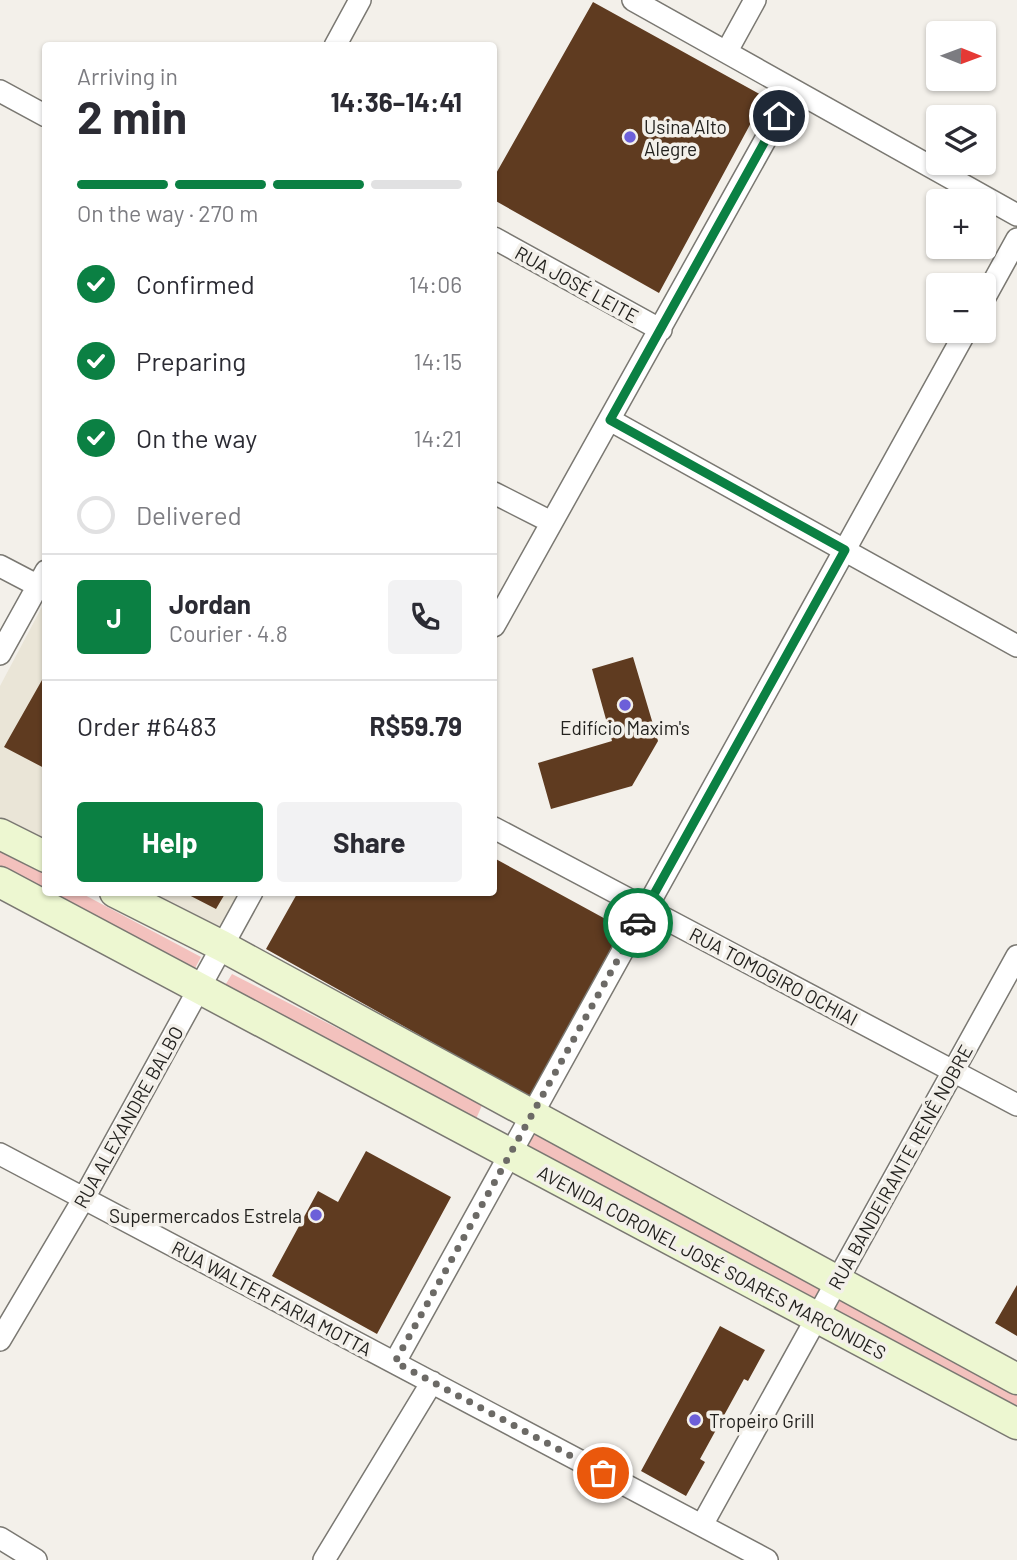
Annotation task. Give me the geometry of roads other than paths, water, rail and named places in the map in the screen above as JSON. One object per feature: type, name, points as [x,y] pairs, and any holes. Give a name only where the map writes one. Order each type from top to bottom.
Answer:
[{"type":"main road","points":[[0,834],[42,855]]},
{"type":"main road","name":"AVENIDA CORONEL JOSÉ SOARES MARCONDES","points":[[0,882],[1017,1424]]},
{"type":"main road","name":"AVENIDA CORONEL JOSÉ SOARES MARCONDES","points":[[124,896],[222,946],[836,1283],[1017,1379]]},
{"type":"street","points":[[337,42],[360,0]]},
{"type":"street","points":[[633,0],[727,51],[792,92],[1017,215]]},
{"type":"street","points":[[727,51],[755,0]]},
{"type":"street","points":[[0,91],[42,114]]},
{"type":"street","points":[[497,621],[792,92]]},
{"type":"street","points":[[996,277],[1017,239]]},
{"type":"street","name":"RUA JOSÉ LEITE","points":[[497,240],[661,330]]},
{"type":"street","points":[[395,1362],[959,343]]},
{"type":"street","points":[[610,420],[1017,646]]},
{"type":"street","points":[[497,495],[551,522]]},
{"type":"street","points":[[0,566],[42,583]]},
{"type":"street","points":[[0,653],[42,585]]},
{"type":"street","name":"RUA TOMOGIRO OCHIAI","points":[[497,830],[1017,1105]]},
{"type":"street","name":"RUA ALEXANDRE BALBO","points":[[0,1340],[84,1198],[250,896]]},
{"type":"street","name":"RUA BANDEIRANTE RENÊ NOBRE","points":[[702,1525],[1017,956]]},
{"type":"street","name":"RUA WALTER FARIA MOTTA","points":[[0,1154],[763,1559]]},
{"type":"street","points":[[324,1560],[432,1382]]},
{"type":"street","points":[[0,1538],[36,1560]]},
{"type":"place","name":"Usina Alto Alegre","points":[[630,137]]},
{"type":"place","name":"Edifício Maxim's","points":[[625,705]]},
{"type":"place","name":"Supermercados Estrela","points":[[316,1215]]},
{"type":"place","name":"Tropeiro Grill","points":[[695,1420]]}]
